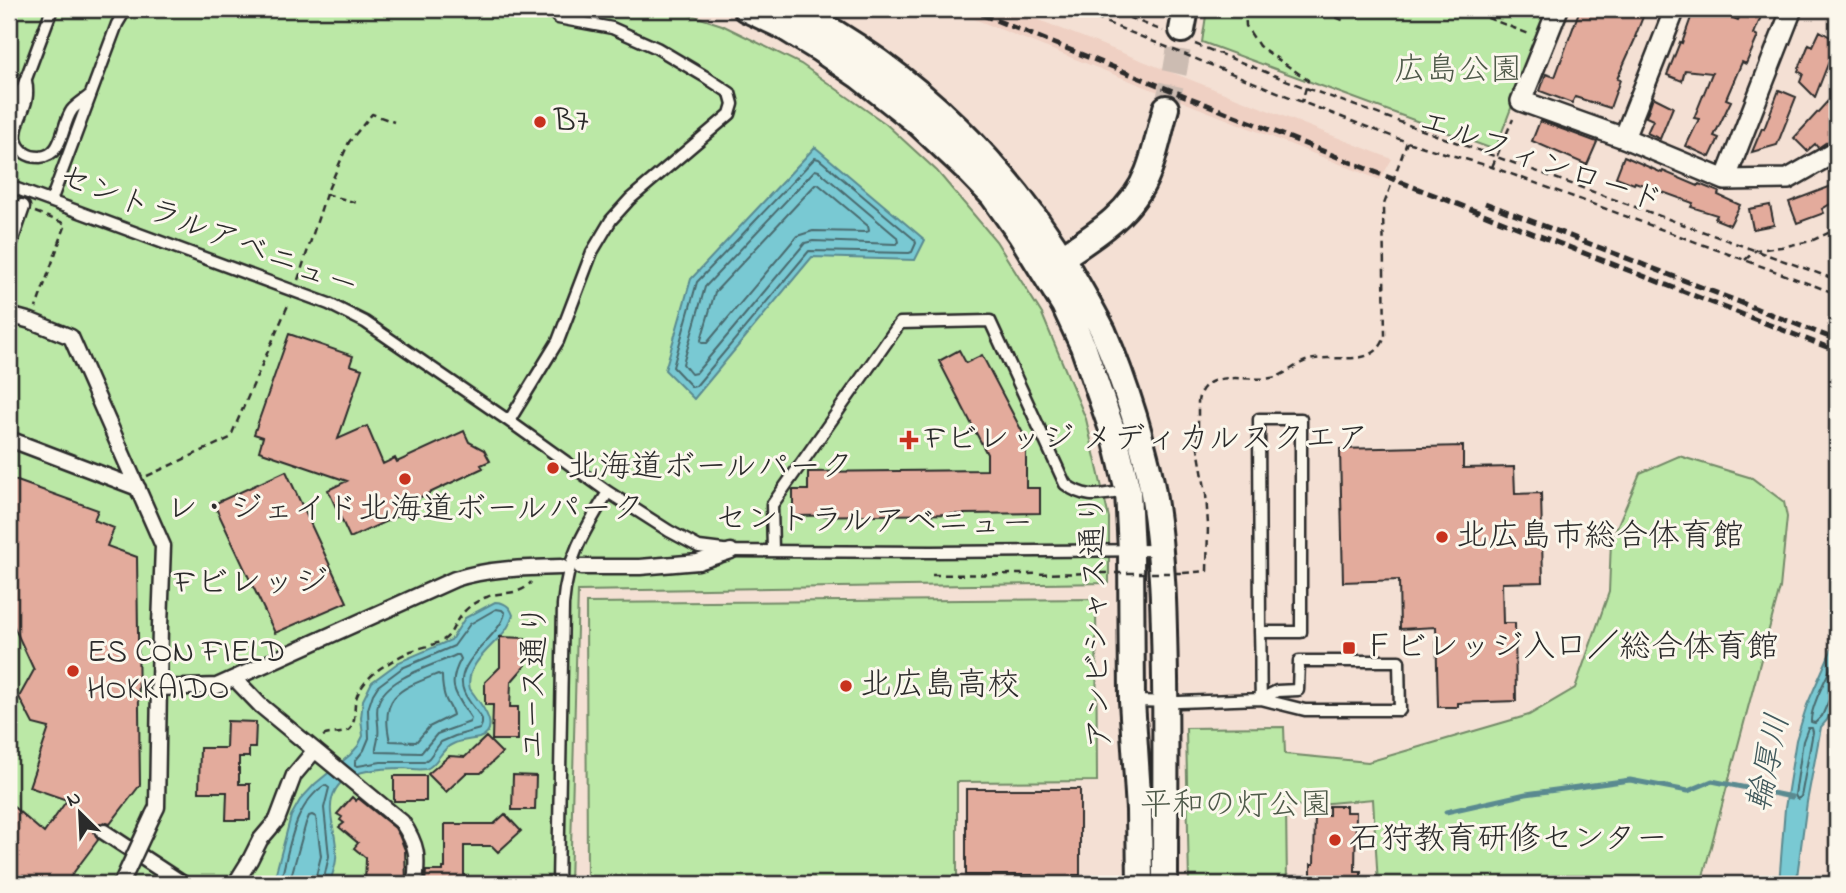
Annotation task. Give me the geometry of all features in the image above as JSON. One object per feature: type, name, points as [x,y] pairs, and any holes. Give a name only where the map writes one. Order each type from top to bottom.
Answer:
[{"type":"street","name":"アンビシャス通り","points":[[746,9],[782,26],[821,50],[918,122],[993,197],[1053,263],[1102,330],[1125,387],[1140,435],[1153,491],[1160,550],[1164,599],[1165,884]]},
{"type":"street","name":"アンビシャス通り","points":[[792,9],[818,22],[899,77],[957,128],[1023,201],[1053,263],[1064,305],[1083,345],[1116,440],[1128,491],[1132,701],[1139,810],[1140,884]]},
{"type":"street","points":[[1558,9],[1521,101],[1624,138],[1725,180],[1788,179],[1837,151]]},
{"type":"street","points":[[1624,138],[1675,9]]},
{"type":"street","points":[[1725,180],[1792,9]]},
{"type":"street","points":[[1053,263],[1105,228],[1124,212],[1135,197],[1149,170],[1166,108]]},
{"type":"street","points":[[9,245],[22,207]]},
{"type":"street","points":[[9,314],[71,337],[163,547],[157,807],[121,884]]},
{"type":"street","points":[[9,439],[136,485]]},
{"type":"street","points":[[581,567],[640,567],[698,562],[731,551]]},
{"type":"street","points":[[159,688],[218,687],[455,579],[491,570],[561,567]]},
{"type":"street","points":[[235,679],[260,705],[402,822],[413,839],[417,858],[415,884]]},
{"type":"street","points":[[235,884],[260,840],[277,820],[294,775],[312,748]]},
{"type":"street","points":[[104,832],[183,884]]},
{"type":"lane","points":[[9,124],[52,9]]},
{"type":"lane","points":[[117,24],[118,9]]},
{"type":"lane","points":[[51,201],[117,24],[126,9]]},
{"type":"lane","points":[[509,421],[558,341],[592,252],[611,219],[630,199],[730,114],[733,104],[730,93],[657,48],[612,28],[558,18],[551,9]]},
{"type":"lane","points":[[26,81],[29,95],[16,139],[24,152],[37,157],[56,148],[72,110],[92,93]]},
{"type":"lane","name":"セントラルアベニュー","points":[[9,186],[337,307],[365,322],[608,492],[699,547],[731,551],[1160,550]]},
{"type":"lane","points":[[773,551],[772,505],[900,323],[990,321],[1065,484],[1087,496],[1128,491]]},
{"type":"lane","points":[[1260,632],[1301,632],[1301,419],[1259,419],[1260,632],[1261,699]]},
{"type":"lane","name":"ユース通り","points":[[558,884],[565,586],[575,551],[608,492]]},
{"type":"lane","points":[[1132,701],[1261,699],[1305,710],[1400,710],[1399,662],[1298,661],[1298,690],[1277,691],[1261,699]]},
{"type":"path","name":"エルフィンロード","points":[[1074,9],[1407,142],[1492,167],[1837,294]]},
{"type":"path","points":[[1107,9],[1183,29],[1306,88],[1837,280]]},
{"type":"path","points":[[1245,9],[1246,26],[1259,46],[1308,80],[1302,102]]},
{"type":"path","points":[[1333,9],[1331,16],[1345,22]]},
{"type":"path","points":[[1465,9],[1545,40]]},
{"type":"path","points":[[1492,167],[1521,101]]},
{"type":"path","points":[[136,485],[230,438],[294,291],[326,194],[349,142],[372,114],[394,122]]},
{"type":"path","points":[[932,575],[1207,571],[1208,525],[1198,448],[1198,396],[1206,384],[1216,379],[1276,377],[1317,358],[1364,357],[1377,351],[1385,336],[1383,207],[1407,142]]},
{"type":"path","points":[[326,194],[357,203]]},
{"type":"path","points":[[22,207],[66,224],[32,321]]},
{"type":"path","points":[[1745,260],[1756,250],[1811,241],[1837,229]]},
{"type":"path","points":[[312,748],[318,737],[342,733],[353,725],[359,692],[378,670],[411,652],[445,639],[464,611],[482,598],[525,589],[531,582],[533,568]]},
{"type":"shaded area","points":[[949,9],[1011,9],[1392,159],[1380,180]]},
{"type":"green space","name":"北海道ボールパーク","points":[[9,9],[673,9],[722,25],[801,64],[886,124],[937,171],[996,241],[1042,314],[1086,419],[1109,518],[1109,583],[578,591],[570,884],[9,884]]},
{"type":"green space","name":"広島公園","points":[[1207,9],[1549,9],[1495,150],[1202,42]]},
{"type":"green space","name":"平和の灯公園","points":[[1679,456],[1752,478],[1784,502],[1787,517],[1780,588],[1701,884],[1378,884],[1373,799],[1286,807],[1287,884],[1189,884],[1186,728],[1284,727],[1285,754],[1368,762],[1529,715],[1575,688],[1609,592],[1611,541],[1640,473]]},
{"type":"green space","name":"北広島高校","points":[[1096,599],[1097,781],[957,782],[957,884],[587,884],[586,603]]},
{"type":"water","points":[[815,147],[925,240],[915,260],[812,257],[694,399],[665,370],[691,279]]},
{"type":"water","points":[[495,602],[506,605],[513,615],[505,631],[475,665],[469,681],[470,689],[487,715],[489,728],[486,734],[449,746],[426,769],[377,769],[349,777],[336,789],[332,797],[331,814],[336,850],[331,879],[334,884],[273,884],[291,816],[300,800],[350,755],[363,736],[363,700],[372,682],[399,662],[451,640],[465,618]]},
{"type":"water","points":[[1837,637],[1838,685],[1833,708],[1821,727],[1796,884],[1779,884],[1785,808],[1796,740],[1807,705]]},
{"type":"building","points":[[1580,9],[1646,9],[1617,79],[1620,80],[1610,108],[1575,97],[1572,103],[1540,91],[1546,74],[1555,77]]},
{"type":"building","points":[[1694,9],[1710,9],[1738,20],[1743,9],[1764,9],[1754,34],[1758,36],[1746,64],[1742,62],[1726,99],[1731,101],[1714,136],[1719,138],[1710,157],[1686,146],[1699,119],[1694,118],[1712,73],[1685,70],[1682,81],[1667,75]]},
{"type":"building","points":[[1820,31],[1837,41],[1815,97],[1800,82],[1803,74],[1798,71],[1809,44],[1813,46]]},
{"type":"building","points":[[1779,90],[1796,97],[1777,145],[1752,152],[1762,128],[1764,129]]},
{"type":"building","points":[[1837,91],[1837,135],[1818,148],[1815,144],[1807,151],[1794,138]]},
{"type":"building","points":[[1653,97],[1673,107],[1660,139],[1647,133],[1653,120],[1646,117]]},
{"type":"building","points":[[1540,121],[1597,142],[1587,165],[1532,141]]},
{"type":"building","points":[[1624,156],[1662,173],[1663,171],[1719,192],[1718,195],[1740,205],[1730,225],[1715,219],[1717,215],[1691,207],[1693,203],[1616,177]]},
{"type":"building","points":[[1837,184],[1837,200],[1822,209],[1824,213],[1797,223],[1789,202]]},
{"type":"building","points":[[1770,205],[1774,225],[1753,229],[1749,209]]},
{"type":"building","points":[[289,334],[353,356],[350,365],[362,369],[338,439],[367,426],[383,464],[395,458],[397,462],[464,431],[469,442],[484,450],[490,461],[481,465],[483,468],[410,502],[413,509],[350,538],[328,490],[347,481],[259,451],[263,437],[254,434]]},
{"type":"building","name":"Fビレッジ メディカルスクエア","points":[[959,350],[966,363],[982,355],[1026,439],[1026,488],[1040,488],[1040,513],[793,516],[793,490],[808,490],[808,472],[987,470],[987,454],[939,361]]},
{"type":"building","name":"北広島市総合体育館","points":[[1463,446],[1463,468],[1514,467],[1515,494],[1541,493],[1543,582],[1502,583],[1503,623],[1515,623],[1516,701],[1458,703],[1458,707],[1438,707],[1436,627],[1400,629],[1399,580],[1343,582],[1340,449]]},
{"type":"building","points":[[286,471],[347,602],[275,633],[214,504]]},
{"type":"building","name":"ES CON FIELD HOKKAIDO","points":[[9,478],[98,510],[94,520],[114,528],[107,546],[137,557],[140,785],[110,824],[104,822],[96,826],[94,832],[98,840],[65,884],[9,884],[9,803],[44,833],[67,800],[29,787],[49,728],[33,724],[19,697],[34,670],[9,616]]},
{"type":"building","points":[[500,637],[525,638],[525,666],[511,682],[510,707],[518,707],[518,740],[492,740],[493,705],[485,705],[485,682],[500,667]]},
{"type":"building","points":[[227,721],[256,722],[255,748],[249,748],[249,757],[239,757],[239,784],[250,784],[250,820],[226,820],[227,792],[199,792],[200,748],[226,748]]},
{"type":"building","points":[[486,737],[502,753],[481,773],[466,773],[446,792],[428,774],[449,756],[465,757]]},
{"type":"building","points":[[513,775],[536,776],[535,810],[512,810]]},
{"type":"building","points":[[394,776],[426,776],[426,801],[394,801]]},
{"type":"building","points":[[966,789],[1080,789],[1080,875],[1073,875],[1073,884],[1032,884],[1032,875],[966,875]]},
{"type":"building","points":[[352,797],[356,801],[358,798],[395,828],[405,850],[406,884],[365,884],[366,858],[354,848],[358,843],[339,827],[344,823],[340,820],[342,817],[337,814]]},
{"type":"building","name":"石狩教育研修センター","points":[[1329,806],[1346,806],[1346,812],[1356,812],[1355,871],[1361,871],[1361,884],[1311,884],[1315,815],[1329,815]]},
{"type":"building","points":[[505,814],[521,831],[498,852],[492,846],[464,846],[464,884],[425,884],[426,871],[443,871],[445,868],[445,824],[494,824]]},
{"type":"waterway","name":"輪厚川","points":[[1446,812],[1526,794],[1630,780],[1688,791],[1712,781],[1792,797]]},
{"type":"tunnel","points":[[1166,108],[1182,30]]},
{"type":"railway","points":[[968,9],[1385,176],[1837,351]]},
{"type":"railway","points":[[1485,203],[1837,340]]},
{"type":"place","name":"B7","points":[[540,122]]},
{"type":"place","name":"Fビレッジ メディカルスクエア","points":[[909,440]]},
{"type":"place","name":"北海道ボールパーク","points":[[553,468]]},
{"type":"place","name":"レ・ジェイド北海道ボールパーク","points":[[405,479]]},
{"type":"place","name":"北広島市総合体育館","points":[[1442,537]]},
{"type":"place","name":"Ｆビレッジ入口／総合体育館","points":[[1349,648]]},
{"type":"place","name":"ES CON FIELD HOKKAIDO","points":[[73,671]]},
{"type":"place","name":"北広島高校","points":[[846,686]]},
{"type":"place","name":"石狩教育研修センター","points":[[1335,840]]},
{"type":"district","name":"Fビレッジ","points":[[251,584]]}]
